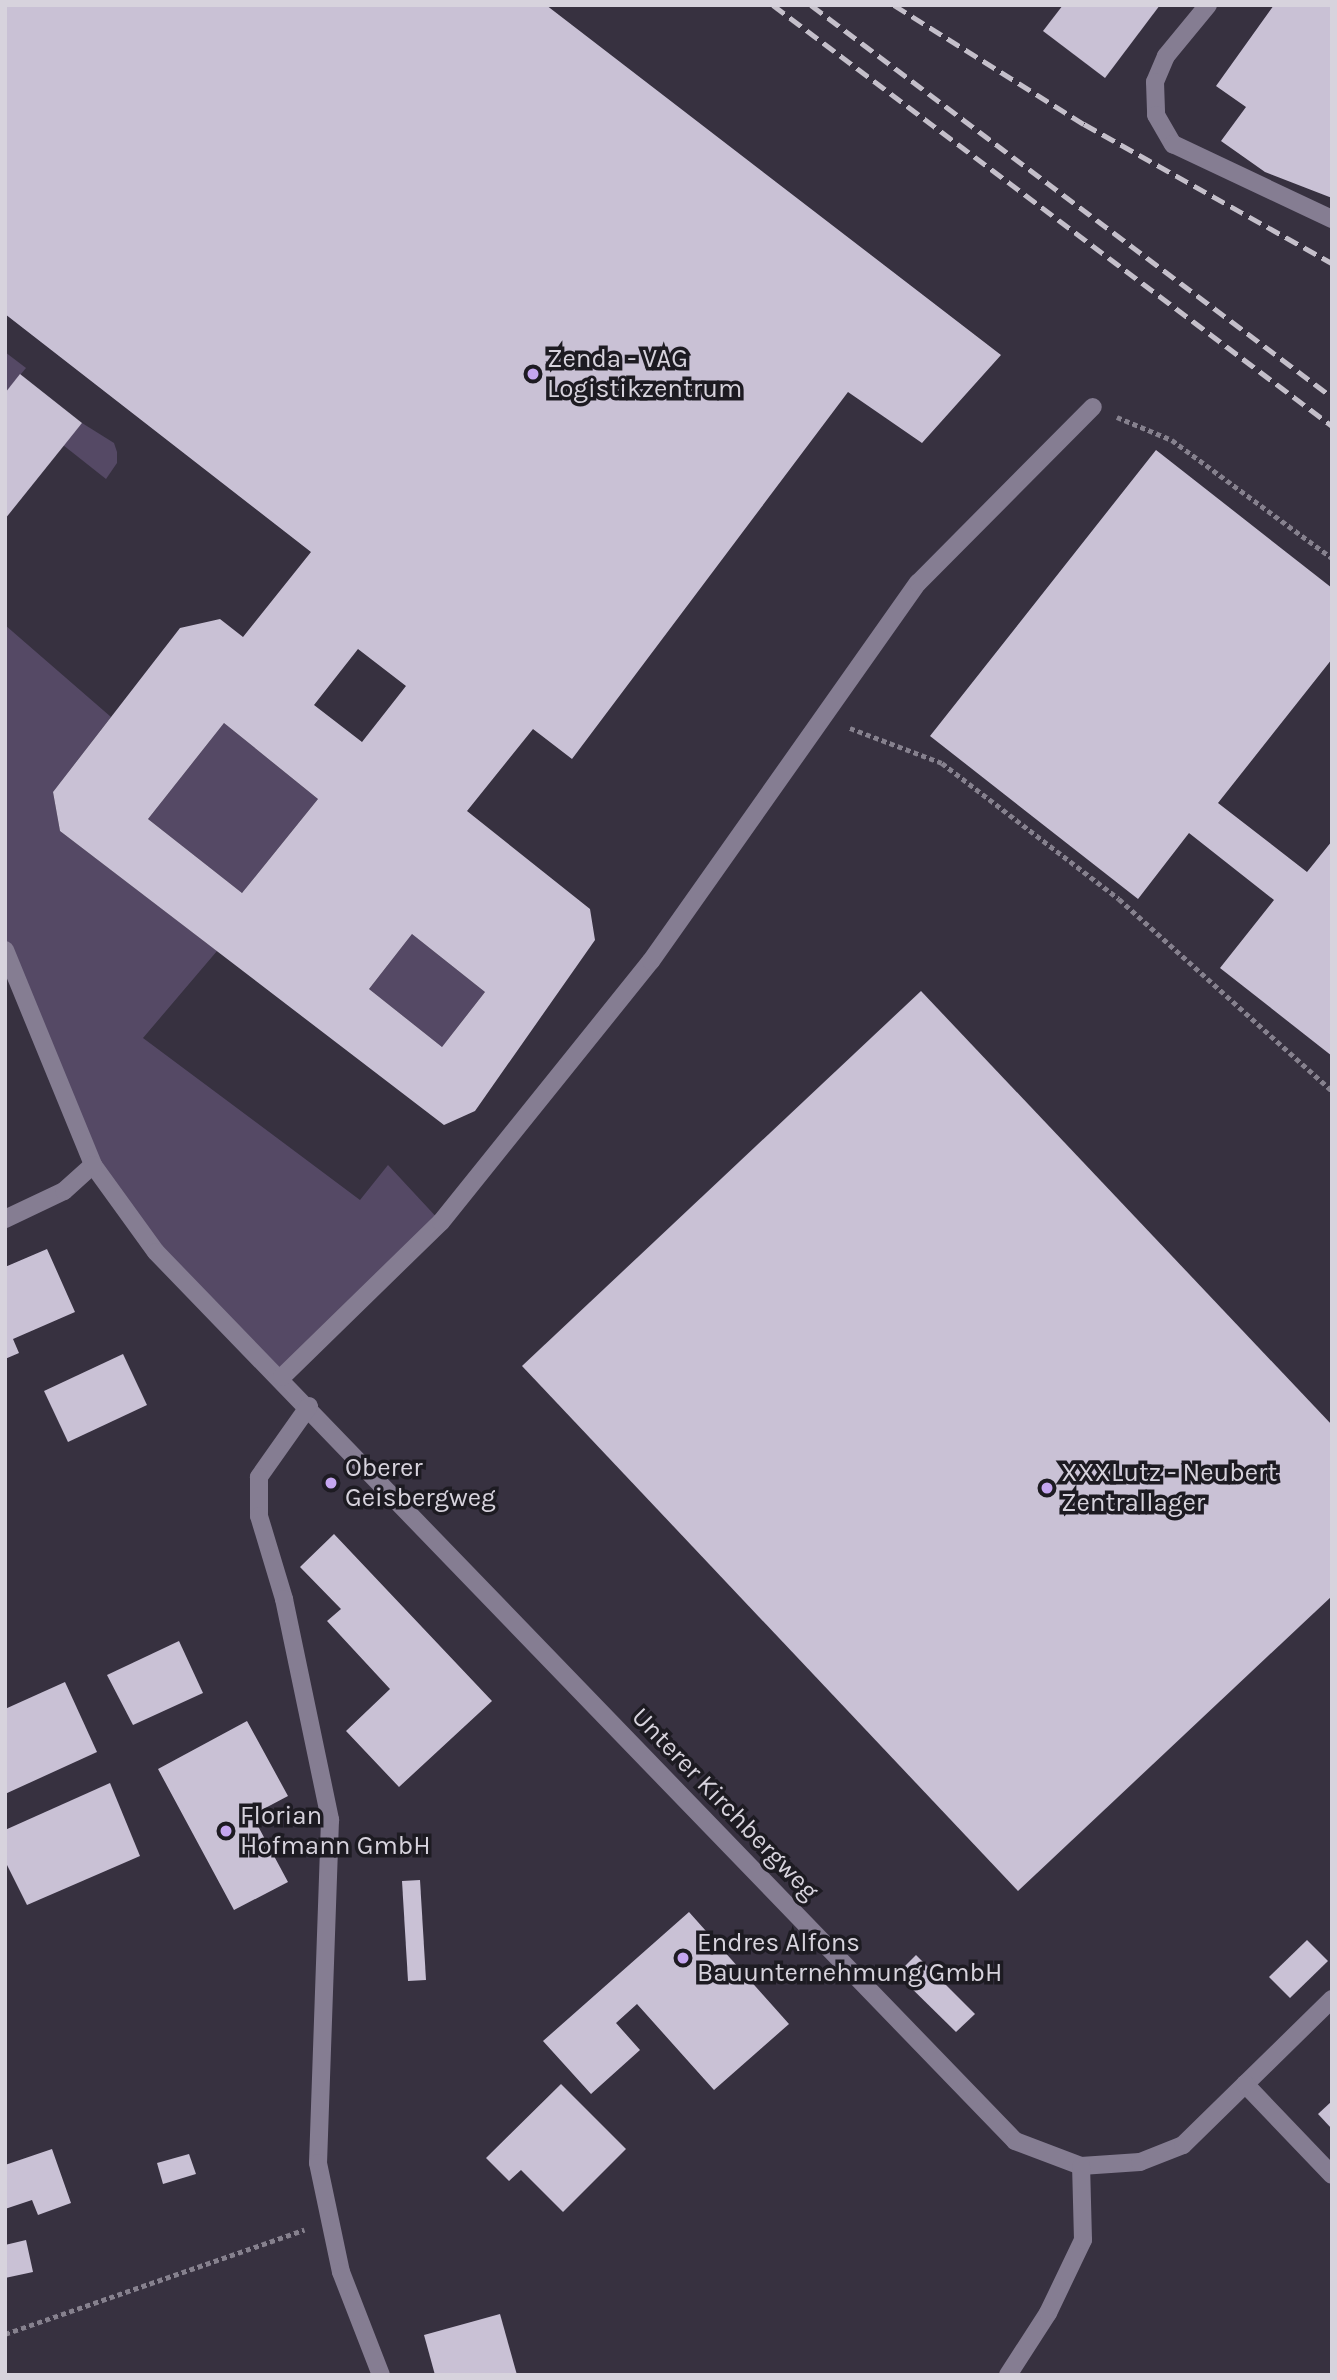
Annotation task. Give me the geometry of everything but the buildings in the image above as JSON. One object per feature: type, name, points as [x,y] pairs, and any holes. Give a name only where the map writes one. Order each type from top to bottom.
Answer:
[{"type":"street","points":[[1208,5],[1166,56],[1155,82],[1156,115],[1173,144],[1332,219]]},
{"type":"street","points":[[282,1377],[441,1222],[651,961],[918,583],[1093,407]]},
{"type":"street","name":"Unterer Kirchbergweg","points":[[5,950],[93,1165],[156,1252],[282,1377],[1015,2141],[1081,2166],[1140,2162],[1183,2145],[1332,1999]]},
{"type":"street","points":[[5,1219],[64,1191],[93,1165]]},
{"type":"street","points":[[309,1406],[259,1477],[259,1516],[284,1600],[330,1820],[317,2094],[318,2163],[341,2272],[381,2375]]},
{"type":"street","points":[[1245,2084],[1332,2175]]},
{"type":"street","points":[[1008,2375],[1048,2313],[1083,2240],[1081,2166]]},
{"type":"path","points":[[1093,407],[1172,440],[1332,558]]},
{"type":"path","points":[[823,717],[942,763],[1119,899],[1332,1091]]},
{"type":"path","points":[[5,2334],[331,2220]]},
{"type":"shaded area","points":[[5,352],[26,368],[5,393]]},
{"type":"shaded area","points":[[82,423],[114,443],[117,463],[106,479],[63,445]]},
{"type":"shaded area","points":[[5,625],[111,717],[53,792],[60,831],[217,951],[143,1038],[360,1200],[388,1165],[441,1222],[282,1377],[156,1252],[93,1165],[5,950]]},
{"type":"shaded area","points":[[224,723],[318,799],[242,893],[148,819]]},
{"type":"shaded area","points":[[412,934],[485,992],[442,1047],[369,989]]},
{"type":"railway","points":[[773,5],[1332,426]]},
{"type":"railway","points":[[811,5],[1332,397]]},
{"type":"railway","points":[[894,5],[1084,124],[1332,263]]},
{"type":"place","name":"Zenda - VAG Logistikzentrum","points":[[533,374]]},
{"type":"place","name":"Oberer Geisbergweg","points":[[331,1483]]},
{"type":"place","name":"XXXLutz - Neubert Zentrallager","points":[[1047,1488]]},
{"type":"place","name":"Florian Hofmann GmbH","points":[[226,1831]]},
{"type":"place","name":"Endres Alfons Bauunternehmung GmbH","points":[[683,1958]]}]
